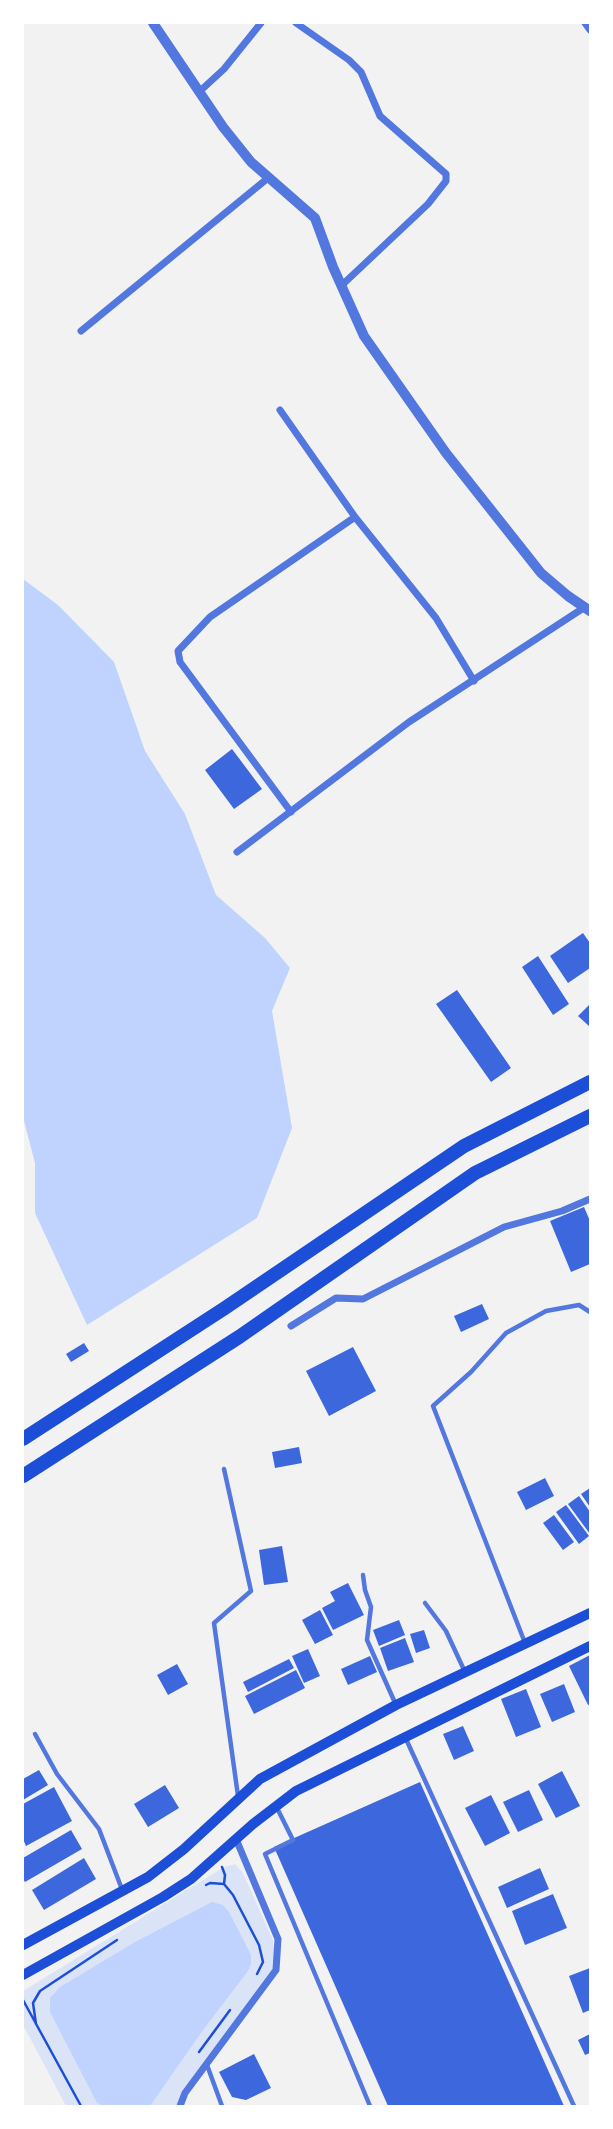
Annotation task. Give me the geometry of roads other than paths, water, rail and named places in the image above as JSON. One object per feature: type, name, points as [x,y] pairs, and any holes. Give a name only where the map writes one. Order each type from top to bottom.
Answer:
[{"type":"highway","points":[[23,1439],[225,1308],[464,1146],[590,1082]]},
{"type":"highway","points":[[23,1476],[239,1337],[475,1173],[590,1116]]},
{"type":"main road","points":[[23,1945],[148,1877],[184,1849],[260,1779],[396,1705],[590,1613]]},
{"type":"main road","points":[[23,1975],[163,1897],[191,1878],[296,1791],[590,1646]]},
{"type":"street","points":[[153,23],[223,127],[251,162],[315,218],[364,336],[446,453],[541,573],[587,609],[410,722],[237,852]]},
{"type":"street","points":[[199,92],[224,69],[261,23]]},
{"type":"street","points":[[296,23],[361,72],[380,116],[446,174],[446,181],[428,204],[341,286]]},
{"type":"street","points":[[585,23],[590,30]]},
{"type":"street","points":[[80,331],[268,178]]},
{"type":"street","points":[[280,410],[355,517],[436,618],[474,681]]},
{"type":"street","points":[[291,811],[180,662],[178,651],[210,617],[355,517]]},
{"type":"street","points":[[291,1326],[336,1298],[363,1299],[504,1227],[562,1211],[590,1199]]},
{"type":"street","points":[[180,2106],[185,2093],[276,1970],[278,1939],[236,1839]]},
{"type":"lane","points":[[525,1644],[433,1406],[471,1372],[506,1333],[547,1311],[579,1305],[590,1312]]},
{"type":"lane","points":[[224,1469],[251,1591],[214,1623],[238,1797]]},
{"type":"lane","points":[[363,1575],[371,1607],[367,1640],[396,1705]]},
{"type":"lane","points":[[425,1603],[446,1631],[465,1673]]},
{"type":"lane","points":[[34,1734],[57,1774],[99,1829],[123,1892]]},
{"type":"lane","points":[[406,1739],[574,2106]]},
{"type":"lane","points":[[276,1806],[293,1840],[265,1854],[370,2106]]},
{"type":"lane","points":[[207,2065],[222,2106]]},
{"type":"water","points":[[23,579],[58,605],[114,662],[145,751],[185,814],[216,895],[265,938],[290,968],[272,1011],[292,1128],[257,1218],[87,1325],[35,1213],[35,1163],[23,1117]]},
{"type":"water","points":[[212,1902],[223,1905],[229,1912],[251,1955],[248,1971],[150,2106],[104,2106],[97,2103],[50,2012],[50,1998],[60,1987],[135,1942]]}]
